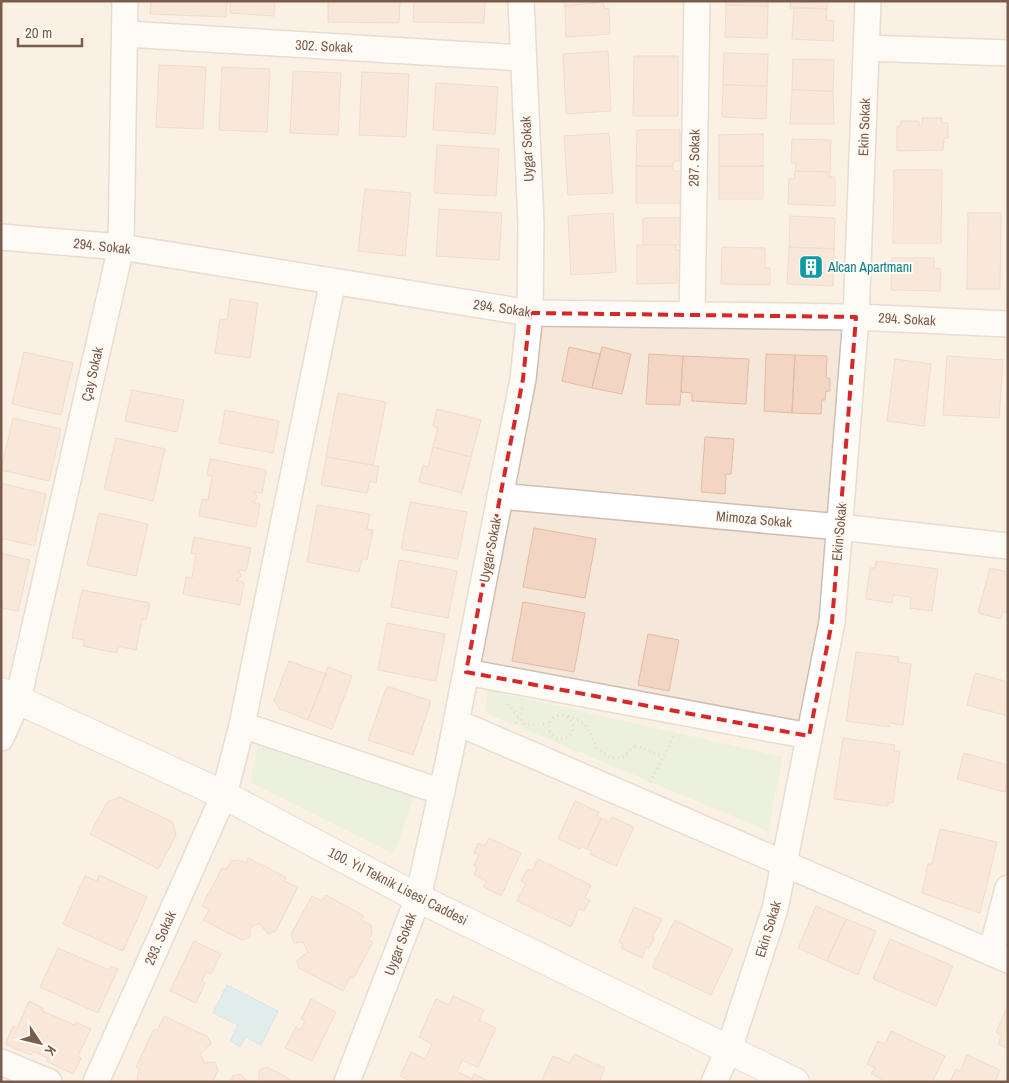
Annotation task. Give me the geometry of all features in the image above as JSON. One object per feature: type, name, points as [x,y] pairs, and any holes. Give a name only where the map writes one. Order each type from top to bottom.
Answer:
[{"type":"main road","name":"100. Yıl Teknik Lisesi Caddesi","points":[[10,696],[224,795],[418,898],[795,1082]]},
{"type":"street","name":"Çay Sokak","points":[[1,738],[121,247],[126,34],[125,1]]},
{"type":"street","name":"Uygar Sokak","points":[[347,1082],[418,898],[442,792],[523,379],[530,313],[531,224],[522,58],[521,1]]},
{"type":"street","name":"287. Sokak","points":[[692,315],[697,1]]},
{"type":"street","name":"Ekin Sokak","points":[[714,1082],[729,1049],[775,909],[832,622],[856,317],[868,1]]},
{"type":"street","name":"302. Sokak","points":[[126,34],[522,58]]},
{"type":"street","points":[[867,48],[1008,53]]},
{"type":"street","name":"294. Sokak","points":[[1,237],[121,247],[530,313],[856,317],[1008,324]]},
{"type":"street","name":"293. Sokak","points":[[96,1082],[224,795],[242,725],[333,281]]},
{"type":"street","name":"Mimoza Sokak","points":[[500,496],[840,527],[1008,546]]},
{"type":"street","points":[[466,672],[810,736]]},
{"type":"street","points":[[456,722],[999,957],[1008,888]]},
{"type":"street","points":[[242,725],[442,792]]},
{"type":"street","points":[[1,1062],[49,1082]]},
{"type":"path","points":[[509,744],[518,716],[532,684]]},
{"type":"path","points":[[504,698],[525,725],[550,723],[555,717],[566,716],[579,720],[591,732],[596,748],[611,758],[623,756],[635,746],[664,756]]},
{"type":"path","points":[[650,782],[684,713]]},
{"type":"path","points":[[550,723],[552,734],[558,738],[566,738],[572,733],[573,725],[566,716]]},
{"type":"highlighted area","points":[[530,313],[856,317],[832,622],[809,736],[466,672],[523,379]]},
{"type":"shaded area","points":[[1,1],[1008,1],[1008,1082],[1,1082]]},
{"type":"green space","points":[[488,690],[783,757],[768,831],[485,713]]},
{"type":"green space","points":[[259,742],[415,793],[394,854],[250,782]]},
{"type":"water","points":[[227,985],[278,1011],[261,1045],[246,1037],[240,1047],[230,1041],[238,1025],[213,1013]]},
{"type":"building","points":[[151,1],[227,1],[226,17],[150,14]]},
{"type":"building","points":[[230,1],[275,1],[274,16],[230,13]]},
{"type":"building","points":[[328,1],[400,1],[399,23],[328,22]]},
{"type":"building","points":[[414,1],[485,1],[484,23],[413,22]]},
{"type":"building","points":[[564,1],[603,1],[603,2],[565,6]]},
{"type":"building","points":[[726,1],[768,1],[768,6],[726,5]]},
{"type":"building","points":[[791,1],[833,1],[827,2],[827,9],[790,8]]},
{"type":"building","points":[[603,2],[605,9],[609,8],[610,34],[566,37],[565,6]]},
{"type":"building","points":[[726,5],[768,6],[767,38],[725,37]]},
{"type":"building","points":[[794,7],[827,9],[826,20],[834,21],[833,41],[792,39]]},
{"type":"building","points":[[608,51],[611,111],[566,114],[563,54]]},
{"type":"building","points":[[724,53],[768,54],[767,86],[723,85]]},
{"type":"building","points":[[634,56],[678,56],[678,116],[633,116]]},
{"type":"building","points":[[793,59],[834,60],[833,91],[792,90]]},
{"type":"building","points":[[159,65],[206,67],[203,129],[156,127]]},
{"type":"building","points":[[222,67],[270,69],[267,132],[219,130]]},
{"type":"building","points":[[293,71],[341,73],[338,135],[290,133]]},
{"type":"building","points":[[362,72],[409,74],[406,137],[359,135]]},
{"type":"building","points":[[436,83],[498,87],[495,134],[433,130]]},
{"type":"building","points":[[723,85],[767,86],[766,119],[722,117]]},
{"type":"building","points":[[792,90],[833,91],[834,124],[790,124]]},
{"type":"building","points":[[922,118],[942,118],[942,123],[948,123],[948,138],[944,138],[943,150],[897,151],[897,126],[901,126],[901,121],[919,121],[919,126],[922,126]]},
{"type":"building","points":[[637,130],[680,130],[680,161],[674,161],[673,166],[636,166]]},
{"type":"building","points":[[609,133],[613,193],[568,195],[564,136]]},
{"type":"building","points":[[763,134],[763,166],[719,166],[719,135]]},
{"type":"building","points":[[792,139],[831,140],[830,172],[795,171],[796,163],[791,163]]},
{"type":"building","points":[[437,145],[499,149],[496,196],[434,193]]},
{"type":"building","points":[[636,166],[673,166],[673,171],[681,171],[681,203],[636,203]]},
{"type":"building","points":[[719,166],[763,166],[763,199],[719,199]]},
{"type":"building","points":[[894,170],[942,170],[941,243],[893,243]]},
{"type":"building","points":[[795,171],[830,172],[829,177],[835,177],[835,206],[788,204],[789,179],[794,179]]},
{"type":"building","points":[[365,189],[411,193],[405,256],[358,251]]},
{"type":"building","points":[[439,209],[502,213],[499,260],[436,256]]},
{"type":"building","points":[[613,213],[616,272],[571,275],[568,216]]},
{"type":"building","points":[[968,213],[1001,213],[1000,289],[967,289]]},
{"type":"building","points":[[790,216],[835,218],[834,249],[789,247]]},
{"type":"building","points":[[643,218],[681,218],[681,245],[643,245]]},
{"type":"building","points":[[637,245],[676,245],[676,250],[681,250],[681,267],[677,267],[677,283],[637,284]]},
{"type":"building","points":[[722,247],[765,248],[765,268],[770,268],[770,285],[721,284]]},
{"type":"building","name":"Alcan Apartmanı","points":[[789,247],[834,249],[833,286],[787,284]]},
{"type":"building","points":[[892,258],[934,258],[934,268],[941,269],[940,291],[891,290]]},
{"type":"building","points":[[230,299],[258,303],[250,358],[215,353],[220,319],[227,320]]},
{"type":"building","points":[[569,347],[600,354],[592,388],[562,381]]},
{"type":"building","points":[[602,347],[631,354],[622,394],[592,388]]},
{"type":"building","points":[[24,352],[73,363],[61,415],[12,404]]},
{"type":"building","points":[[649,354],[683,356],[680,405],[646,404]]},
{"type":"building","points":[[766,354],[795,355],[792,413],[764,411]]},
{"type":"building","points":[[795,355],[827,356],[826,378],[830,378],[830,391],[826,391],[825,400],[822,400],[821,414],[792,413]]},
{"type":"building","points":[[683,356],[749,359],[746,404],[692,401],[692,393],[681,392]]},
{"type":"building","points":[[947,356],[1003,360],[999,418],[943,415]]},
{"type":"building","points":[[895,359],[931,364],[924,426],[887,421]]},
{"type":"building","points":[[132,390],[184,400],[177,432],[125,421]]},
{"type":"building","points":[[338,393],[386,402],[373,465],[326,457]]},
{"type":"building","points":[[437,409],[481,420],[471,457],[433,447],[438,428],[433,426]]},
{"type":"building","points":[[225,410],[279,421],[273,453],[219,443]]},
{"type":"building","points":[[13,418],[61,429],[49,481],[1,470]]},
{"type":"building","points":[[705,437],[734,439],[731,474],[726,474],[725,494],[701,492]]},
{"type":"building","points":[[116,438],[165,449],[153,501],[104,489]]},
{"type":"building","points":[[433,447],[471,457],[462,493],[419,482],[423,465],[428,467]]},
{"type":"building","points":[[326,457],[379,466],[376,483],[370,481],[367,493],[321,485]]},
{"type":"building","points":[[210,459],[266,470],[262,493],[254,492],[258,498],[252,502],[260,504],[256,527],[199,516],[202,499],[208,500],[212,476],[207,475]]},
{"type":"building","points":[[1,483],[46,494],[34,546],[1,538]]},
{"type":"building","points":[[410,502],[467,512],[458,559],[401,549]]},
{"type":"building","points":[[317,505],[370,514],[367,529],[373,530],[367,560],[362,558],[359,572],[307,562]]},
{"type":"building","points":[[99,513],[148,524],[136,576],[87,565]]},
{"type":"building","points":[[534,528],[596,539],[585,598],[523,587]]},
{"type":"building","points":[[194,537],[251,548],[246,571],[238,570],[242,576],[236,580],[244,582],[240,605],[183,594],[186,577],[192,578],[196,554],[191,553]]},
{"type":"building","points":[[1,553],[30,560],[18,611],[1,608]]},
{"type":"building","points":[[399,560],[457,571],[448,618],[391,607]]},
{"type":"building","points":[[876,561],[938,569],[932,611],[910,608],[911,597],[893,595],[892,603],[866,599],[870,568],[875,568]]},
{"type":"building","points":[[990,568],[1008,572],[1008,613],[1003,612],[1001,619],[978,613]]},
{"type":"building","points":[[82,590],[150,603],[146,620],[142,619],[136,650],[118,646],[117,653],[83,646],[84,640],[72,638]]},
{"type":"building","points":[[523,602],[585,613],[574,672],[512,661]]},
{"type":"building","points":[[387,623],[445,634],[436,681],[378,670]]},
{"type":"building","points":[[648,634],[679,640],[669,691],[638,685]]},
{"type":"building","points":[[856,652],[899,657],[898,662],[911,664],[903,725],[890,723],[890,727],[846,721]]},
{"type":"building","points":[[289,661],[326,674],[308,720],[280,709],[274,701]]},
{"type":"building","points":[[328,667],[352,676],[332,729],[308,720]]},
{"type":"building","points":[[975,673],[1008,682],[1008,716],[967,705]]},
{"type":"building","points":[[387,686],[431,701],[413,755],[368,740]]},
{"type":"building","points":[[843,738],[895,745],[894,751],[900,751],[893,803],[888,802],[888,806],[834,799]]},
{"type":"building","points":[[964,753],[1008,765],[1008,780],[1005,792],[957,779]]},
{"type":"building","points":[[120,797],[173,822],[176,835],[158,869],[90,834],[107,802]]},
{"type":"building","points":[[575,801],[599,812],[597,816],[601,818],[587,849],[581,846],[580,849],[558,839]]},
{"type":"building","points":[[612,817],[634,827],[616,866],[590,854],[592,851],[587,849],[601,818],[609,822]]},
{"type":"building","points":[[940,829],[997,842],[980,913],[922,893],[928,864],[932,864]]},
{"type":"building","points":[[489,838],[521,853],[501,896],[484,887],[486,881],[474,875],[477,867],[474,865],[479,855],[474,853],[478,843],[485,846]]},
{"type":"building","points":[[248,858],[286,877],[284,881],[298,887],[276,931],[268,934],[259,923],[250,928],[250,937],[242,940],[203,920],[209,910],[202,906],[222,868],[226,870],[231,861],[239,860],[246,863]]},
{"type":"building","points":[[538,859],[591,885],[585,898],[590,900],[584,911],[579,909],[571,927],[517,901],[526,883],[521,881],[527,869],[532,871]]},
{"type":"building","points":[[99,875],[147,897],[123,951],[63,924],[85,876],[97,881]]},
{"type":"building","points":[[326,895],[364,916],[361,920],[371,925],[372,933],[368,940],[373,942],[353,979],[350,977],[343,991],[299,968],[297,960],[308,952],[303,942],[294,943],[291,934],[312,896],[322,901]]},
{"type":"building","points":[[816,906],[846,919],[827,961],[798,948]]},
{"type":"building","points":[[634,907],[662,919],[652,937],[654,938],[649,948],[646,947],[642,958],[621,948],[623,944],[619,942]]},
{"type":"building","points":[[846,919],[876,931],[858,975],[827,961]]},
{"type":"building","points":[[675,920],[733,949],[711,995],[652,967]]},
{"type":"building","points":[[890,939],[953,966],[936,1006],[873,979]]},
{"type":"building","points":[[194,941],[221,954],[211,974],[206,972],[202,981],[205,983],[196,1003],[170,991]]},
{"type":"building","points":[[58,948],[109,970],[111,966],[118,969],[98,1013],[40,987]]},
{"type":"building","points":[[453,996],[484,1010],[479,1020],[496,1028],[478,1067],[462,1060],[457,1072],[471,1078],[470,1082],[412,1082],[400,1076],[411,1052],[425,1059],[432,1044],[419,1037],[436,999],[449,1005]]},
{"type":"building","points":[[311,999],[336,1012],[312,1061],[285,1048],[296,1027],[300,1030],[305,1021],[301,1019]]},
{"type":"building","points":[[29,1001],[43,1008],[42,1011],[75,1025],[76,1022],[91,1029],[78,1056],[81,1058],[73,1074],[46,1061],[48,1058],[33,1051],[31,1055],[5,1044],[13,1026],[17,1028]]},
{"type":"building","points":[[1007,1008],[1008,1049],[998,1044],[1002,1035],[996,1032]]},
{"type":"building","points":[[164,1016],[208,1037],[211,1044],[200,1054],[205,1063],[215,1062],[218,1071],[212,1082],[138,1082],[137,1076],[140,1069],[136,1067],[154,1029],[157,1031]]},
{"type":"building","points":[[891,1031],[945,1056],[932,1082],[888,1082],[871,1074],[875,1068],[867,1064],[878,1041],[885,1044]]},
{"type":"building","points":[[574,1054],[605,1068],[600,1079],[606,1082],[541,1082],[553,1056],[570,1063]]},
{"type":"building","points":[[967,1055],[1000,1070],[995,1082],[950,1082],[956,1069],[960,1071]]},
{"type":"building","points":[[267,1067],[295,1082],[255,1082],[259,1080],[259,1070]]},
{"type":"building","points":[[241,1074],[247,1082],[231,1082],[233,1076]]},
{"type":"building","points":[[474,1074],[491,1082],[470,1082]]},
{"type":"place","name":"Alcan Apartmanı","points":[[811,267]]}]
